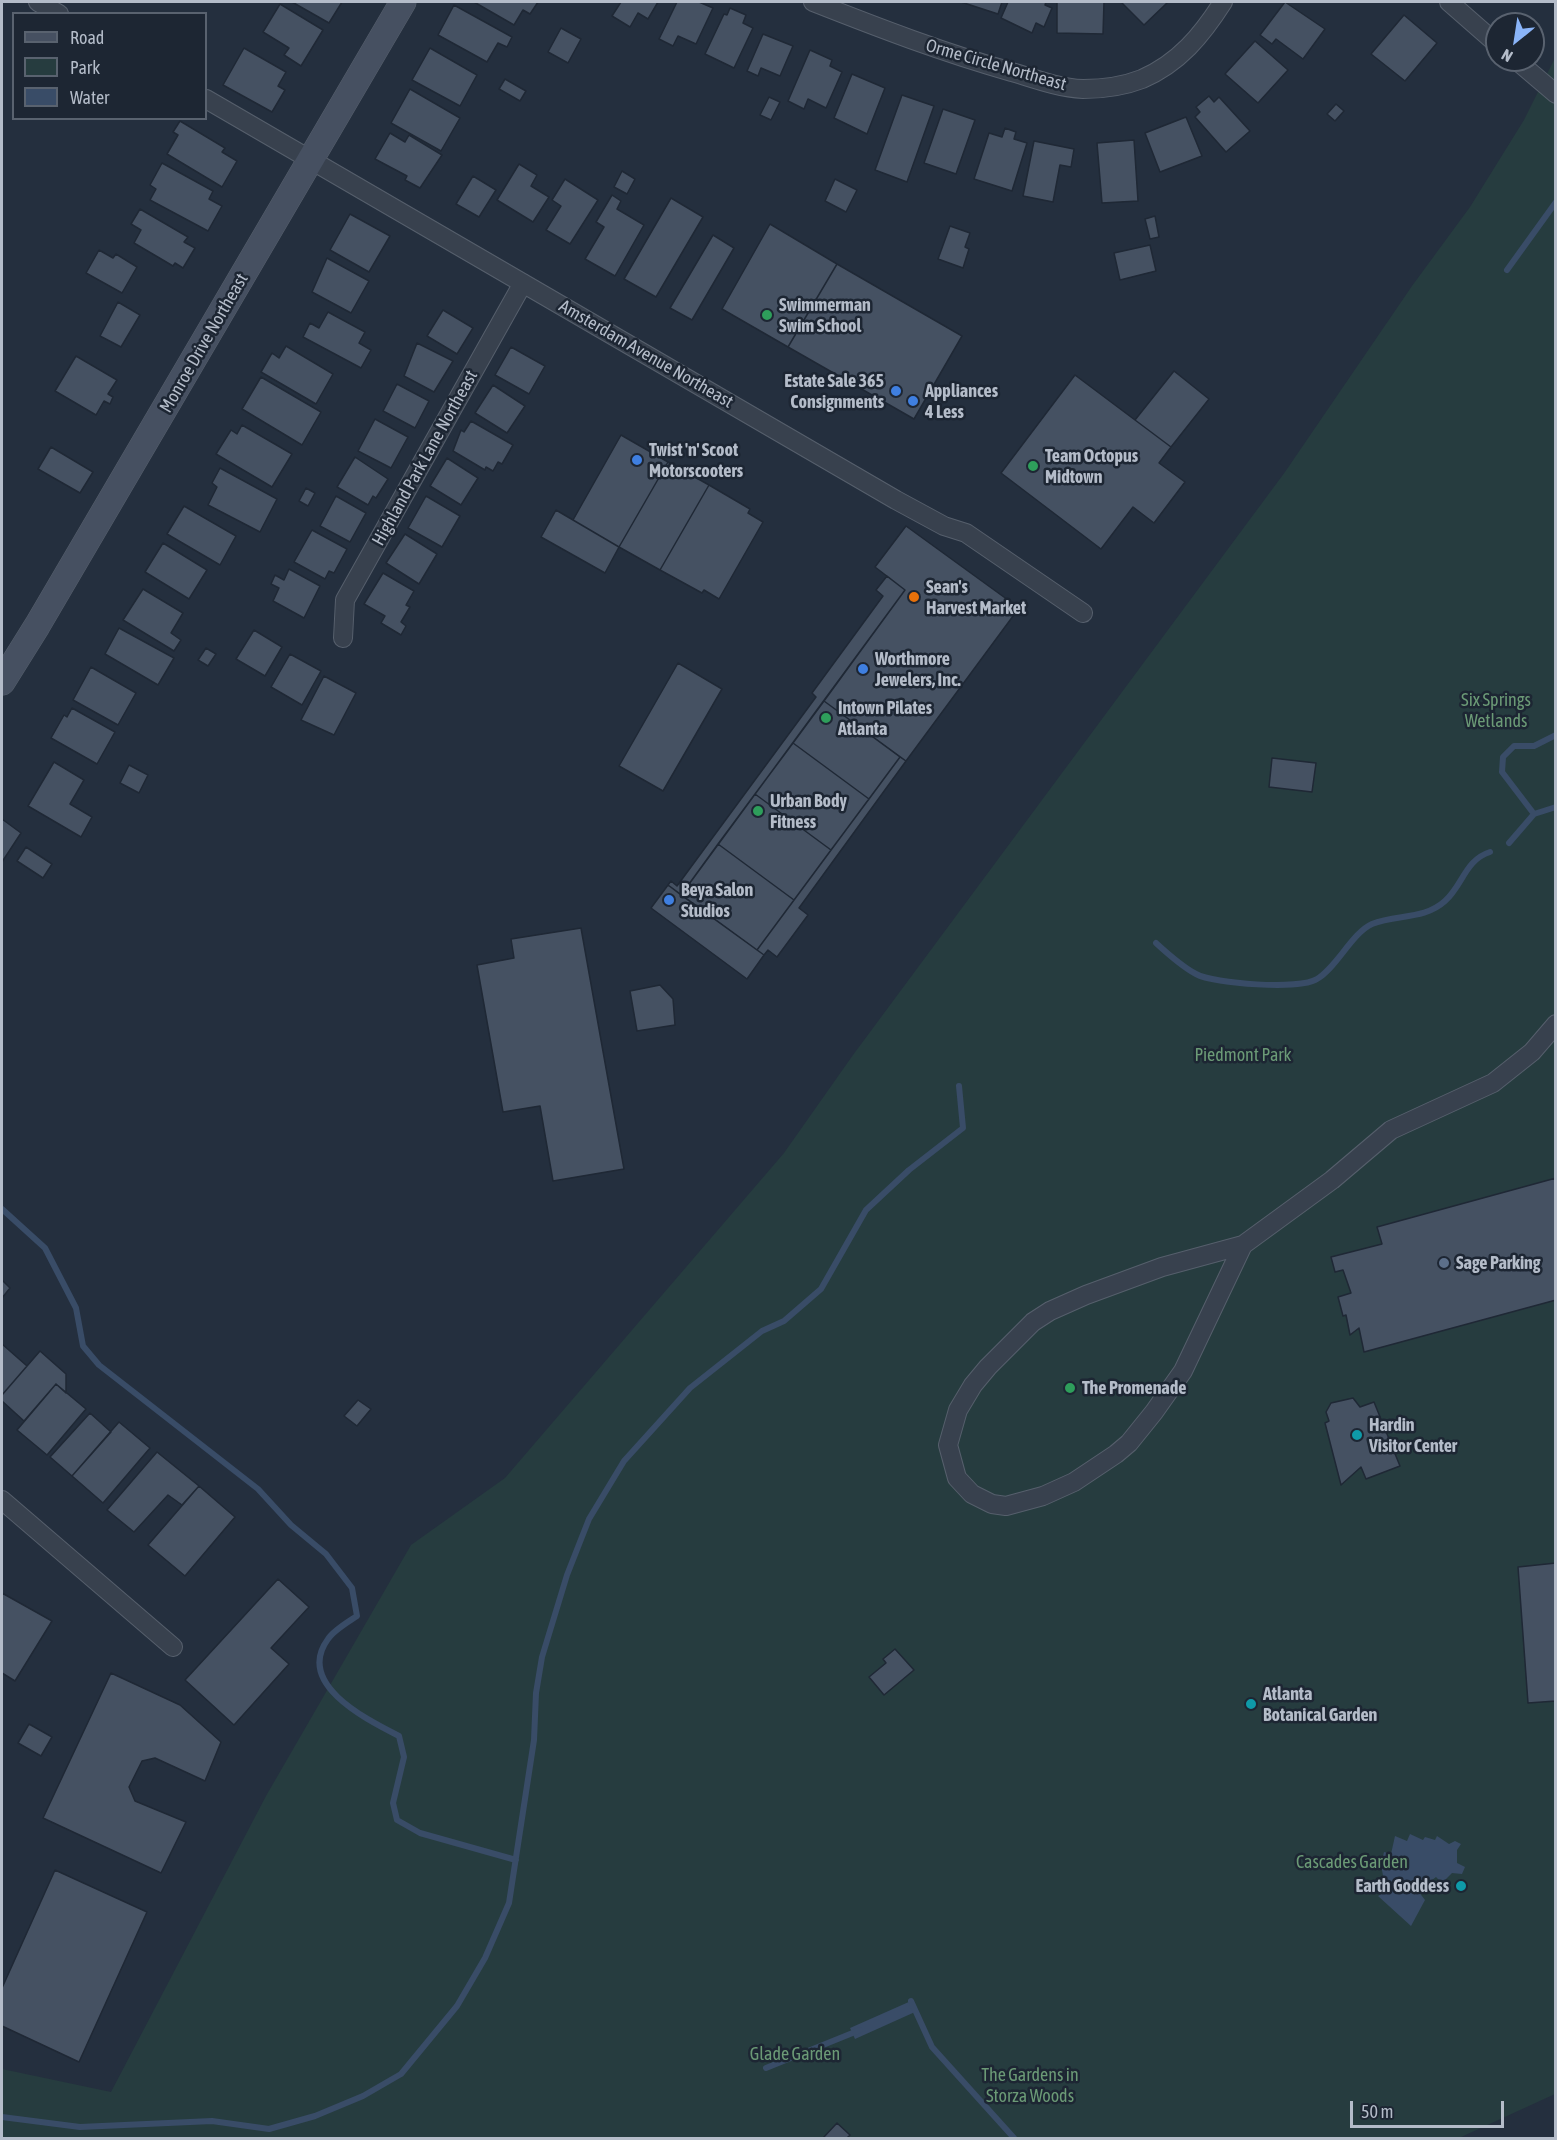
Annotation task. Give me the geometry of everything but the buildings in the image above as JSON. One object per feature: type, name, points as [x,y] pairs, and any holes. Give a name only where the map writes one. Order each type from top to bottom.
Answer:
[{"type":"main road","name":"Monroe Drive Northeast","points":[[2,682],[38,626],[402,2]]},
{"type":"street","points":[[38,2],[55,12]]},
{"type":"street","name":"Orme Circle Northeast","points":[[813,2],[963,59],[1054,84],[1083,88],[1109,87],[1140,80],[1167,66],[1192,46],[1223,2]]},
{"type":"street","points":[[1449,2],[1485,33]]},
{"type":"street","points":[[1530,72],[1556,94]]},
{"type":"street","name":"Amsterdam Avenue Northeast","points":[[207,100],[923,515],[966,532],[1083,613]]},
{"type":"street","name":"Highland Park Lane Northeast","points":[[343,638],[345,600],[523,283]]},
{"type":"street","points":[[1243,1245],[1183,1371],[1154,1412],[1122,1449],[1074,1482],[1043,1496],[1006,1506],[992,1504],[972,1494],[957,1478],[948,1445],[958,1410],[973,1385],[988,1367],[1033,1322],[1050,1311],[1162,1267],[1243,1245],[1332,1180],[1391,1130],[1493,1083],[1532,1052],[1556,1024]]},
{"type":"street","points":[[2,1500],[173,1647]]},
{"type":"green space","name":"Piedmont Park","points":[[1555,58],[1555,2094],[1459,2138],[2,2138],[2,2069],[111,2092],[266,1796],[411,1545],[505,1478],[784,1153],[853,1055],[1285,472],[1412,286],[1470,207],[1524,120]]},
{"type":"water","points":[[1410,1834],[1423,1840],[1425,1837],[1435,1840],[1437,1836],[1449,1844],[1455,1841],[1461,1844],[1457,1850],[1457,1863],[1465,1867],[1462,1874],[1452,1873],[1442,1883],[1436,1877],[1418,1891],[1425,1900],[1411,1926],[1378,1896],[1386,1891],[1381,1865],[1384,1852],[1391,1854],[1395,1836],[1407,1841]]},
{"type":"water","points":[[911,2001],[915,2012],[855,2039],[850,2028]]},
{"type":"waterway","points":[[1507,270],[1556,202]]},
{"type":"waterway","points":[[1534,814],[1502,772],[1503,757],[1514,746],[1534,746],[1556,735]]},
{"type":"waterway","points":[[1509,843],[1534,814],[1556,807]]},
{"type":"waterway","points":[[1156,943],[1185,967],[1206,978],[1276,985],[1308,982],[1324,974],[1365,928],[1381,921],[1419,914],[1437,907],[1451,895],[1475,861],[1490,852]]},
{"type":"waterway","points":[[2,2117],[80,2127],[212,2121],[269,2129],[315,2116],[363,2096],[401,2074],[457,2006],[485,1958],[509,1903],[534,1740],[536,1693],[542,1657],[567,1575],[589,1519],[624,1461],[690,1388],[762,1331],[784,1321],[821,1289],[866,1210],[909,1170],[963,1128],[959,1086]]},
{"type":"waterway","points":[[2,1209],[45,1248],[76,1308],[83,1346],[99,1365],[258,1489],[291,1525],[326,1554],[352,1588],[357,1616],[337,1629],[328,1639],[320,1655],[321,1671],[327,1685],[353,1710],[399,1736],[404,1757],[393,1803],[397,1820],[420,1833],[516,1860]]},
{"type":"waterway","points":[[911,2001],[932,2047],[1014,2138]]},
{"type":"waterway","points":[[766,2068],[860,2030]]},
{"type":"place","name":"Swimmerman Swim School","points":[[767,315]]},
{"type":"place","name":"Estate Sale 365 Consignments","points":[[896,391]]},
{"type":"place","name":"Appliances 4 Less","points":[[913,401]]},
{"type":"place","name":"Twist 'n' Scoot Motorscooters","points":[[637,460]]},
{"type":"place","name":"Team Octopus Midtown","points":[[1033,466]]},
{"type":"place","name":"Sean's Harvest Market","points":[[914,597]]},
{"type":"place","name":"Worthmore Jewelers, Inc.","points":[[863,669]]},
{"type":"place","name":"Intown Pilates Atlanta","points":[[826,718]]},
{"type":"place","name":"Urban Body Fitness","points":[[758,811]]},
{"type":"place","name":"Beya Salon Studios","points":[[669,900]]},
{"type":"place","name":"Sage Parking","points":[[1444,1263]]},
{"type":"place","name":"The Promenade","points":[[1070,1388]]},
{"type":"place","name":"Hardin Visitor Center","points":[[1357,1435]]},
{"type":"place","name":"Atlanta Botanical Garden","points":[[1251,1704]]},
{"type":"place","name":"Earth Goddess","points":[[1461,1886]]},
{"type":"park label","name":"Six Springs Wetlands","points":[[1496,710]]},
{"type":"park label","name":"Cascades Garden","points":[[1352,1862]]},
{"type":"park label","name":"Glade Garden","points":[[795,2054]]},
{"type":"park label","name":"The Gardens in Storza Woods","points":[[1030,2085]]}]
